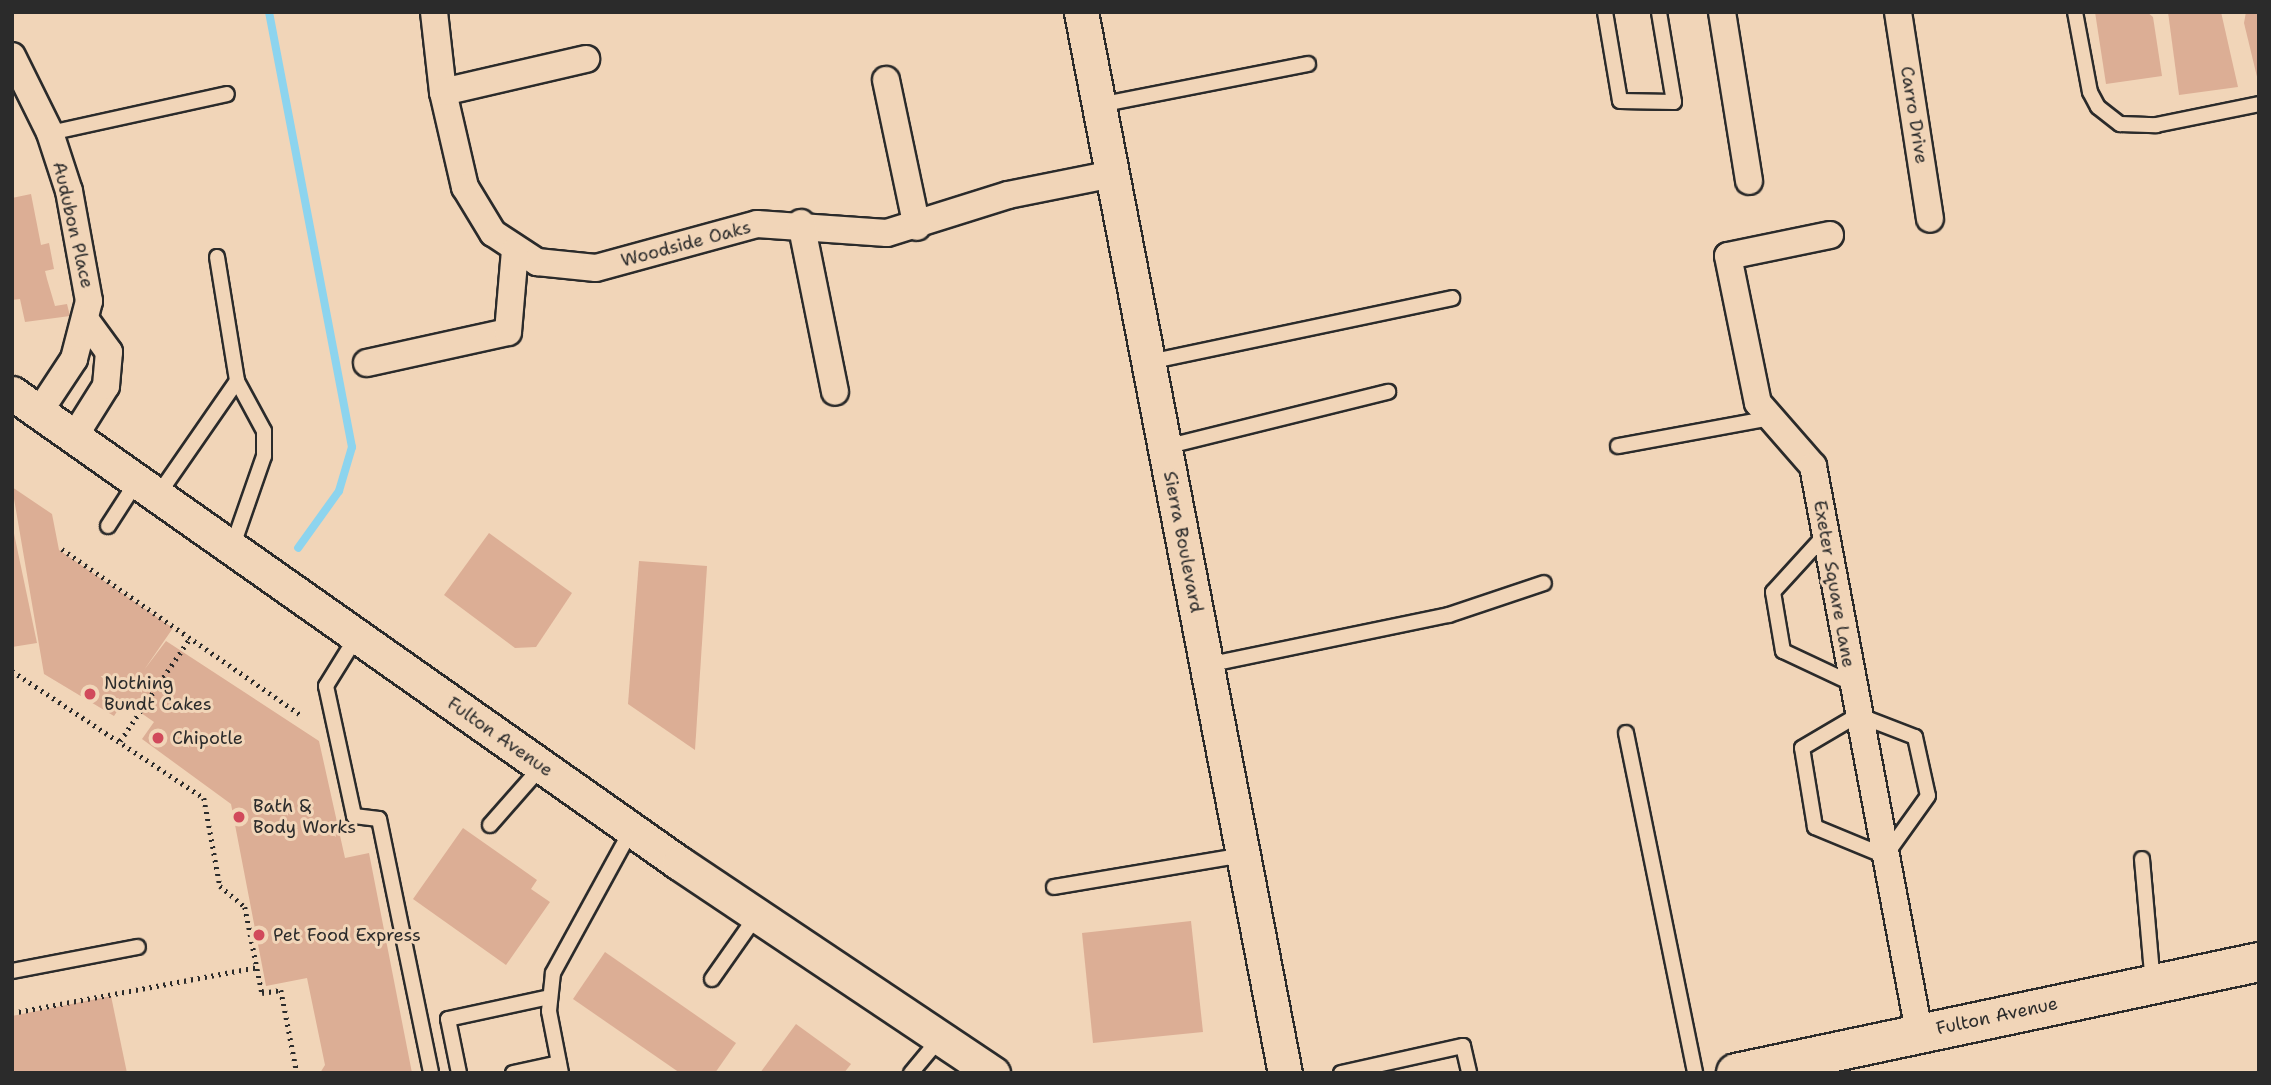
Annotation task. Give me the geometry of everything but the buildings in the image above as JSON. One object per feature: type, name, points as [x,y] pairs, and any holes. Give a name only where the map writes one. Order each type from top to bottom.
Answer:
[{"type":"main road","name":"Fulton Avenue","points":[[1736,1073],[1919,1032],[2259,962]]},
{"type":"street","name":"Woodside Oaks","points":[[434,12],[443,92],[465,187],[478,214],[515,251],[537,262],[596,268],[718,232],[801,223],[866,233],[917,227],[981,202],[1113,174]]},
{"type":"street","name":"Sierra Boulevard","points":[[1081,12],[1285,1073]]},
{"type":"street","points":[[1722,12],[1749,181]]},
{"type":"street","name":"Carro Drive","points":[[1898,12],[1930,219]]},
{"type":"street","name":"Audubon Place","points":[[12,56],[50,133],[81,249],[89,301],[74,359],[25,402]]},
{"type":"street","points":[[443,92],[586,59]]},
{"type":"street","points":[[887,80],[917,227]]},
{"type":"street","points":[[801,223],[835,392]]},
{"type":"street","name":"Exeter Square Lane","points":[[1830,235],[1728,256],[1758,403],[1813,466],[1919,1032]]},
{"type":"street","points":[[368,363],[508,332],[515,251]]},
{"type":"street","points":[[74,437],[106,386],[109,352],[85,319]]},
{"type":"street","name":"Fulton Avenue","points":[[25,402],[632,830],[993,1073]]},
{"type":"lane","points":[[1605,12],[1620,101],[1674,103],[1659,12]]},
{"type":"lane","points":[[2075,12],[2091,92],[2098,107],[2120,124],[2155,125],[2259,104]]},
{"type":"lane","points":[[1099,105],[1308,64]]},
{"type":"lane","points":[[50,133],[227,94]]},
{"type":"lane","points":[[217,257],[237,381],[264,431],[264,456],[232,548]]},
{"type":"lane","points":[[1149,362],[1452,298]]},
{"type":"lane","points":[[108,526],[148,488],[237,381]]},
{"type":"lane","points":[[1165,447],[1388,392]]},
{"type":"lane","points":[[1618,446],[1771,418]]},
{"type":"lane","points":[[1825,535],[1773,592],[1783,651],[1853,684]]},
{"type":"lane","points":[[1207,666],[1449,615],[1544,583]]},
{"type":"lane","points":[[357,636],[327,686],[354,816],[379,819],[431,1073]]},
{"type":"lane","points":[[1858,715],[1915,737],[1928,796],[1885,856],[1815,827],[1802,748],[1858,715]]},
{"type":"lane","points":[[1626,733],[1695,1073]]},
{"type":"lane","points":[[490,825],[542,766]]},
{"type":"lane","points":[[513,1073],[560,1068],[550,997],[553,973],[632,830]]},
{"type":"lane","points":[[1054,887],[1243,855]]},
{"type":"lane","points":[[2142,859],[2153,985]]},
{"type":"lane","points":[[712,979],[757,915]]},
{"type":"lane","points":[[12,971],[138,947]]},
{"type":"lane","points":[[459,1073],[448,1019],[550,997]]},
{"type":"lane","points":[[911,1073],[941,1037]]},
{"type":"lane","points":[[1341,1073],[1463,1046],[1469,1073]]},
{"type":"path","points":[[62,549],[301,715]]},
{"type":"path","points":[[120,741],[190,638]]},
{"type":"path","points":[[12,671],[204,799],[220,886],[244,907],[261,993],[281,990],[297,1073]]},
{"type":"path","points":[[12,1013],[257,968]]},
{"type":"waterway","points":[[269,12],[352,447],[339,491],[298,548]]},
{"type":"place","name":"Nothing Bundt Cakes","points":[[90,694]]},
{"type":"place","name":"Chipotle","points":[[158,738]]},
{"type":"place","name":"Bath & Body Works","points":[[239,817]]},
{"type":"place","name":"Pet Food Express","points":[[259,935]]}]
